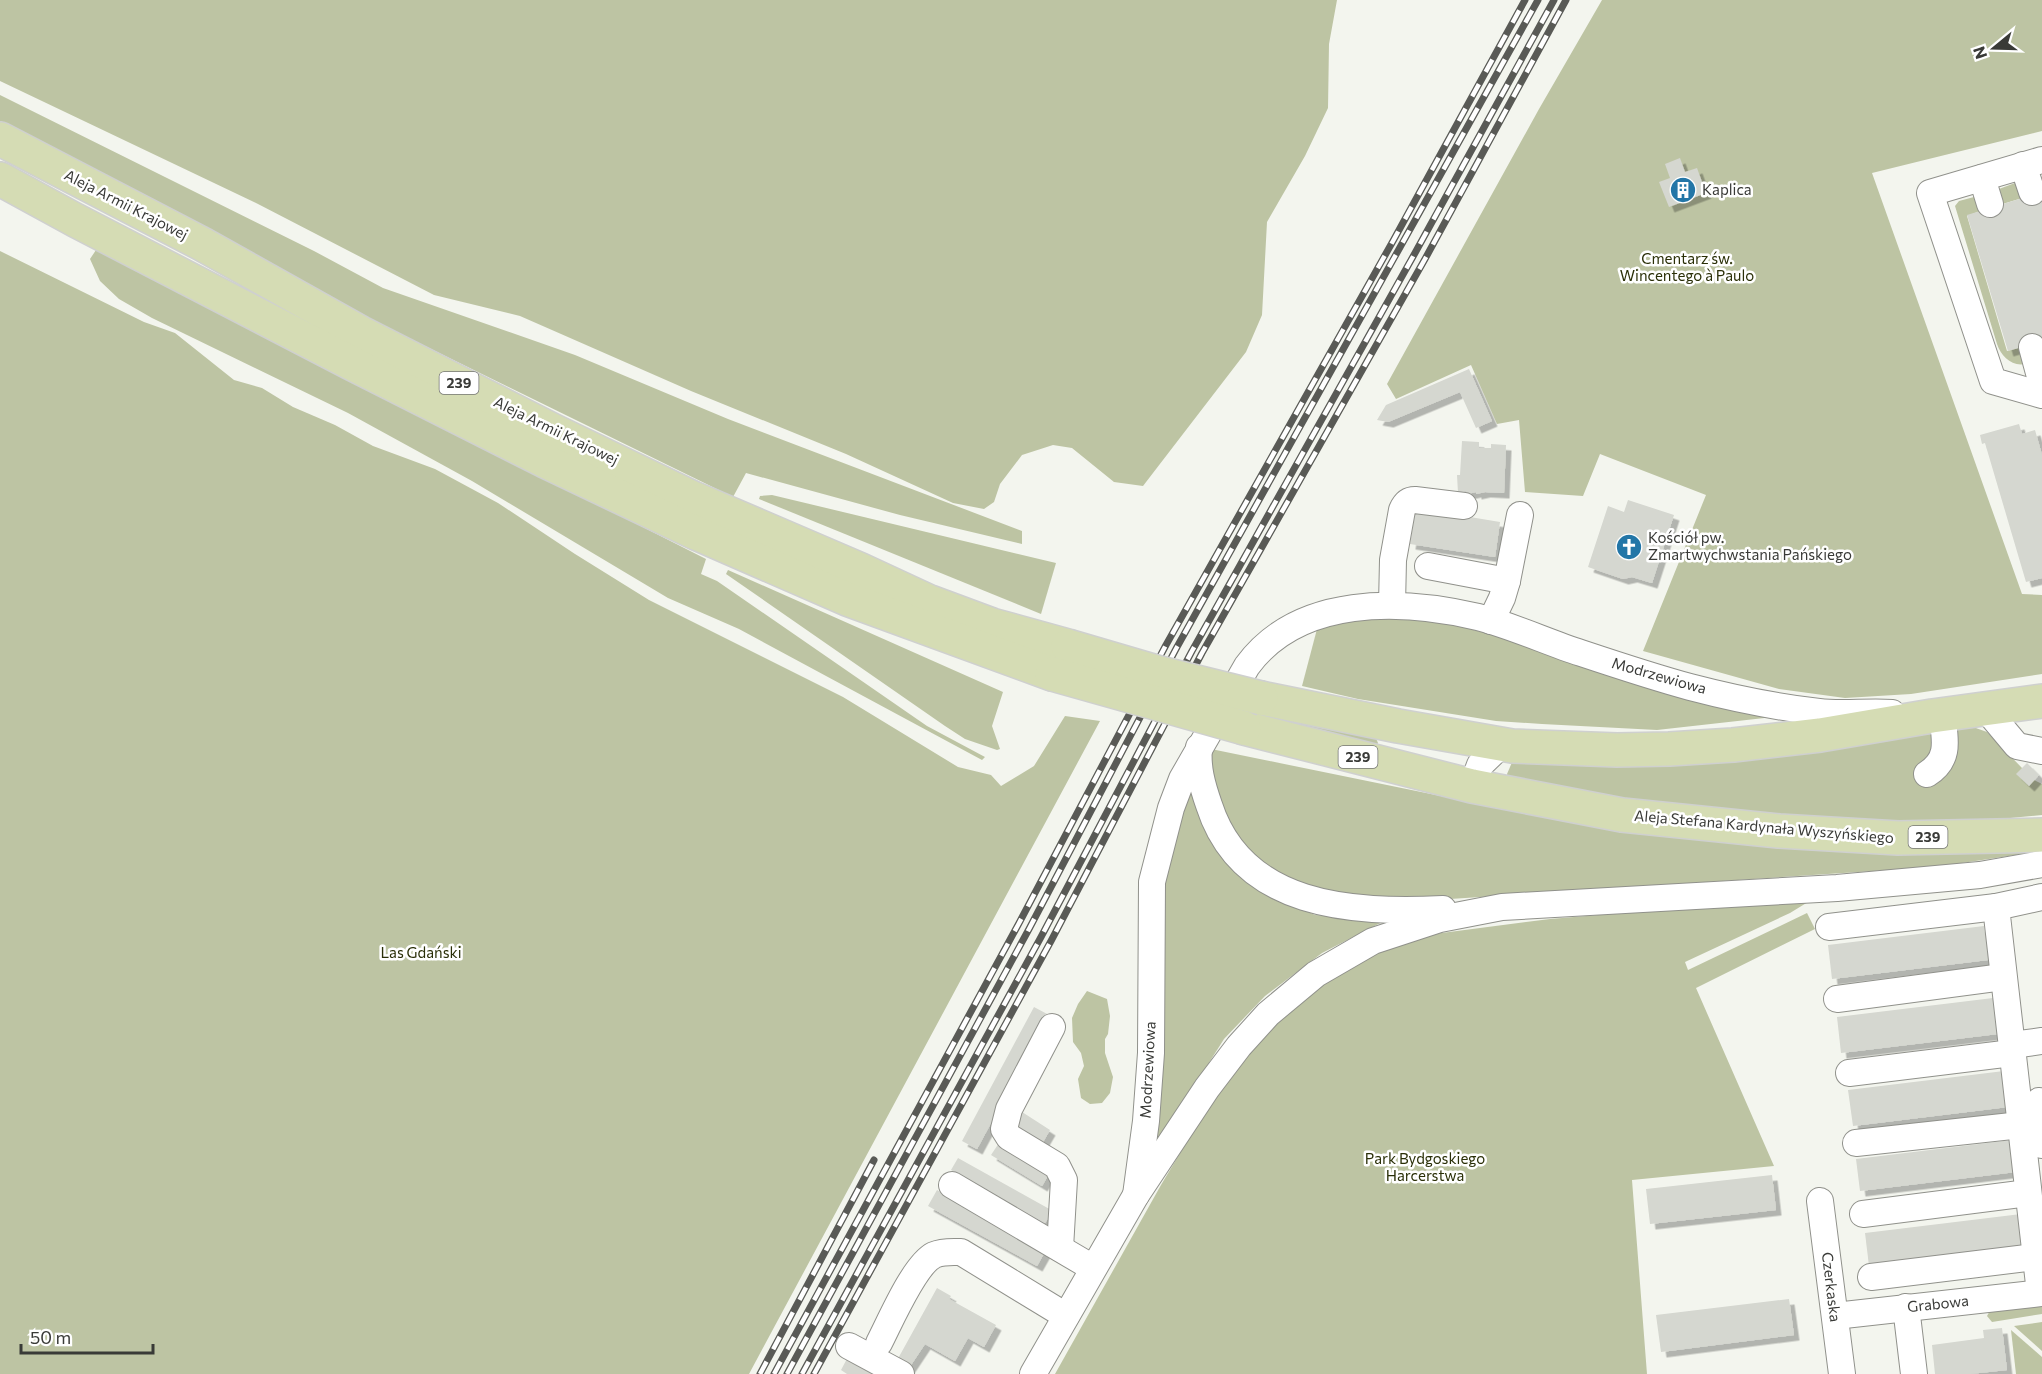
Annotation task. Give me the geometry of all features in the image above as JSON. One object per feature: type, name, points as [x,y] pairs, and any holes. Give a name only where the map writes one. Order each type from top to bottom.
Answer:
[{"type":"main road","name":"Aleja Armii Krajowej","points":[[0,139],[202,244],[371,338],[554,431],[672,488],[930,602],[992,625],[1160,673],[1261,698],[1398,726],[1502,744]]},
{"type":"main road","name":"Aleja Armii Krajowej","points":[[0,179],[392,384],[698,534],[847,599],[1052,674],[1244,728]]},
{"type":"main road","name":"239","points":[[1502,744],[1617,750],[1733,745],[1820,735],[1937,715],[2042,701]]},
{"type":"main road","name":"Aleja Stefana Kardynała Wyszyńskiego","points":[[1244,728],[1472,786],[1622,815],[1779,831],[1898,838],[2042,835]]},
{"type":"street","points":[[2032,192],[2033,162],[1930,193],[1993,381],[2042,395]]},
{"type":"street","points":[[1982,178],[1990,204]]},
{"type":"street","points":[[2032,347],[2042,384]]},
{"type":"street","points":[[1392,605],[1393,560],[1402,510],[1406,503],[1415,500],[1464,506]]},
{"type":"street","points":[[1491,621],[1507,581],[1520,514]]},
{"type":"street","points":[[1428,566],[1507,581]]},
{"type":"street","name":"Modrzewiowa","points":[[1033,1374],[1136,1195],[1146,1121],[1151,1053],[1152,882],[1171,808],[1182,779],[1199,746],[1247,666],[1272,639],[1321,615],[1359,607],[1392,605],[1425,607],[1491,621],[1582,654],[1660,678],[1749,701],[1822,712],[1937,715]]},
{"type":"street","points":[[1986,709],[2017,746],[2042,751]]},
{"type":"street","points":[[1927,774],[1942,760],[1946,742],[1937,715]]},
{"type":"street","points":[[1472,786],[1480,765],[1502,744]]},
{"type":"street","points":[[1199,746],[1198,761],[1202,784],[1213,817],[1235,853],[1251,870],[1288,891],[1319,901],[1377,911],[1502,907],[1837,888],[1980,874],[2042,864]]},
{"type":"street","points":[[1829,927],[1996,907],[2042,897]]},
{"type":"street","points":[[1136,1195],[1207,1088],[1239,1046],[1268,1014],[1316,974],[1373,941],[1440,919],[1502,907]]},
{"type":"street","points":[[1996,907],[2041,1293]]},
{"type":"street","points":[[1837,999],[2003,976]]},
{"type":"street","points":[[1052,1027],[1009,1109],[1004,1129],[1009,1137],[1057,1166],[1064,1180],[1060,1248]]},
{"type":"street","points":[[1849,1073],[2012,1049],[2042,1041]]},
{"type":"street","points":[[2039,1101],[2042,1145]]},
{"type":"street","points":[[1856,1143],[2020,1125]]},
{"type":"street","points":[[951,1185],[1093,1268]]},
{"type":"street","points":[[1863,1214],[2028,1193]]},
{"type":"street","name":"Czerkaska","points":[[1820,1201],[1842,1374]]},
{"type":"street","points":[[879,1343],[917,1270],[932,1256],[945,1252],[962,1252],[1066,1316]]},
{"type":"street","points":[[1871,1277],[2036,1257]]},
{"type":"street","name":"Grabowa","points":[[1835,1316],[2041,1293]]},
{"type":"street","points":[[1906,1307],[1914,1374]]},
{"type":"street","points":[[849,1346],[901,1374]]},
{"type":"green space","points":[[0,0],[1337,0],[1329,44],[1328,108],[1305,156],[1267,222],[1262,315],[1246,352],[1143,486],[1114,482],[1072,448],[1053,445],[1022,455],[1000,484],[994,502],[984,509],[953,503],[846,454],[691,391],[520,316],[434,295],[258,204],[0,81]]},
{"type":"green space","name":"Cmentarz św. Wincentego à Paulo","points":[[1602,0],[2042,0],[2042,131],[1872,173],[2022,594],[2042,595],[2042,674],[1911,694],[1845,698],[1779,689],[1643,651],[1706,495],[1600,454],[1583,496],[1525,492],[1519,420],[1497,424],[1471,365],[1396,399],[1387,384]]},
{"type":"green space","points":[[0,95],[314,251],[383,288],[575,355],[728,419],[1022,531],[1022,544],[900,515],[746,473],[733,497],[384,326],[0,128]]},
{"type":"green space","points":[[2015,183],[2029,196],[1996,206],[1999,189]]},
{"type":"green space","points":[[1974,197],[1983,210],[1967,216],[2007,351],[2025,346],[2025,364],[2016,364],[2008,360],[2001,353],[1997,344],[1955,206],[1959,201]]},
{"type":"green space","points":[[96,250],[706,559],[701,574],[717,581],[927,726],[985,757],[982,760],[739,629],[668,598],[472,481],[348,413],[152,318],[119,299],[100,281],[90,259]]},
{"type":"green space","name":"Las Gdański","points":[[0,251],[144,322],[175,333],[234,380],[262,388],[293,407],[335,425],[373,446],[435,469],[498,503],[649,600],[843,697],[958,767],[991,775],[1001,786],[1034,766],[1065,716],[1100,721],[749,1374],[0,1374]]},
{"type":"green space","points":[[772,495],[1056,563],[1041,614],[759,499],[760,496]]},
{"type":"green space","points":[[728,570],[1003,692],[992,726],[1000,749],[965,739],[945,726],[726,574]]},
{"type":"green space","points":[[1372,616],[1433,619],[1790,715],[1657,730],[1542,724],[1496,721],[1358,699],[1302,686],[1317,629]]},
{"type":"green space","points":[[1282,719],[1375,736],[1378,743],[1375,749],[1282,722]]},
{"type":"green space","points":[[1973,727],[1987,732],[2022,768],[2029,786],[2034,780],[2042,784],[2042,815],[1937,825],[1666,808],[1509,782],[1507,774],[1513,760]]},
{"type":"green space","points":[[1211,749],[1519,812],[1727,838],[2042,851],[1935,867],[1374,904],[1305,891],[1242,849],[1219,802],[1212,772]]},
{"type":"green space","points":[[1193,781],[1263,892],[1315,915],[1386,920],[1322,953],[1265,996],[1224,1039],[1148,1159],[1163,893],[1169,848]]},
{"type":"green space","name":"Park Bydgoskiego Harcerstwa","points":[[1805,898],[1808,902],[1790,913],[1685,962],[1688,970],[1807,913],[1815,929],[1696,988],[1774,1166],[1632,1180],[1647,1374],[1055,1374],[1161,1185],[1214,1096],[1271,1027],[1319,986],[1368,955],[1434,934],[1550,919]]},
{"type":"green space","points":[[1087,991],[1107,999],[1110,1016],[1108,1034],[1105,1039],[1105,1053],[1113,1077],[1110,1093],[1102,1103],[1090,1104],[1081,1098],[1078,1079],[1084,1066],[1081,1053],[1073,1042],[1072,1018]]},
{"type":"green space","points":[[2042,1302],[2042,1314],[1992,1322],[1987,1316],[1991,1309]]},
{"type":"green space","points":[[2042,1322],[2042,1351],[2014,1326]]},
{"type":"green space","points":[[2011,1330],[2042,1357],[2042,1374],[2016,1374]]},
{"type":"building","points":[[1680,158],[1685,172],[1697,168],[1706,193],[1669,207],[1659,182],[1670,178],[1665,164]]},
{"type":"building","points":[[2042,192],[2042,341],[2008,351],[1967,215]]},
{"type":"building","points":[[1469,369],[1492,421],[1476,428],[1460,392],[1388,422],[1377,420],[1386,405]]},
{"type":"building","points":[[2019,424],[2022,434],[2035,430],[2042,455],[2042,578],[2026,582],[1985,443],[1982,444],[1980,435]]},
{"type":"building","points":[[1462,441],[1479,442],[1479,448],[1491,448],[1491,444],[1506,445],[1504,493],[1467,494],[1466,491],[1458,493],[1457,475],[1460,475]]},
{"type":"building","name":"Kościół pw. Zmartwychwstania Pańskiego","points":[[1628,500],[1674,515],[1652,583],[1632,577],[1623,579],[1588,567],[1608,506],[1624,512]]},
{"type":"building","points":[[1416,508],[1500,522],[1495,557],[1410,544]]},
{"type":"building","points":[[2027,763],[2039,775],[2029,786],[2016,774]]},
{"type":"building","points":[[1984,926],[1988,960],[1832,979],[1828,945]]},
{"type":"building","points":[[1993,998],[1998,1034],[1841,1053],[1837,1017]]},
{"type":"building","points":[[1034,1007],[1049,1015],[977,1149],[962,1141]]},
{"type":"building","points":[[2004,1071],[2008,1107],[1853,1126],[1848,1090]]},
{"type":"building","points":[[1019,1110],[1050,1130],[1043,1142],[1011,1122]]},
{"type":"building","points":[[2012,1140],[2016,1172],[1860,1191],[1856,1159]]},
{"type":"building","points":[[999,1143],[1049,1174],[1042,1186],[991,1155]]},
{"type":"building","points":[[958,1158],[1053,1211],[1045,1223],[951,1170]]},
{"type":"building","points":[[1772,1175],[1776,1210],[1650,1224],[1646,1189]]},
{"type":"building","points":[[937,1190],[1046,1250],[1037,1266],[928,1206]]},
{"type":"building","points":[[2021,1214],[2025,1247],[1869,1266],[1865,1233]]},
{"type":"building","points":[[937,1288],[951,1296],[949,1299],[996,1325],[984,1347],[968,1338],[955,1361],[925,1344],[907,1371],[895,1364]]},
{"type":"building","points":[[1789,1299],[1794,1335],[1661,1352],[1656,1315]]},
{"type":"building","points":[[2002,1328],[2007,1370],[1970,1374],[1935,1374],[1932,1345],[1984,1338],[1983,1330]]},
{"type":"building","points":[[849,1355],[882,1374],[847,1374],[841,1370]]},
{"type":"railway","points":[[774,1374],[1018,925],[1166,645],[1393,241],[1525,0]]},
{"type":"railway","points":[[787,1374],[1029,929],[1177,647],[1538,0]]},
{"type":"railway","points":[[802,1374],[1041,937],[1192,651],[1554,0]]},
{"type":"railway","points":[[814,1374],[1051,941],[1202,653],[1425,259],[1566,0]]},
{"type":"railway","points":[[760,1374],[874,1160]]},
{"type":"place","name":"Kaplica","points":[[1683,190]]},
{"type":"place","name":"Kościół pw. Zmartwychwstania Pańskiego","points":[[1629,547]]}]
